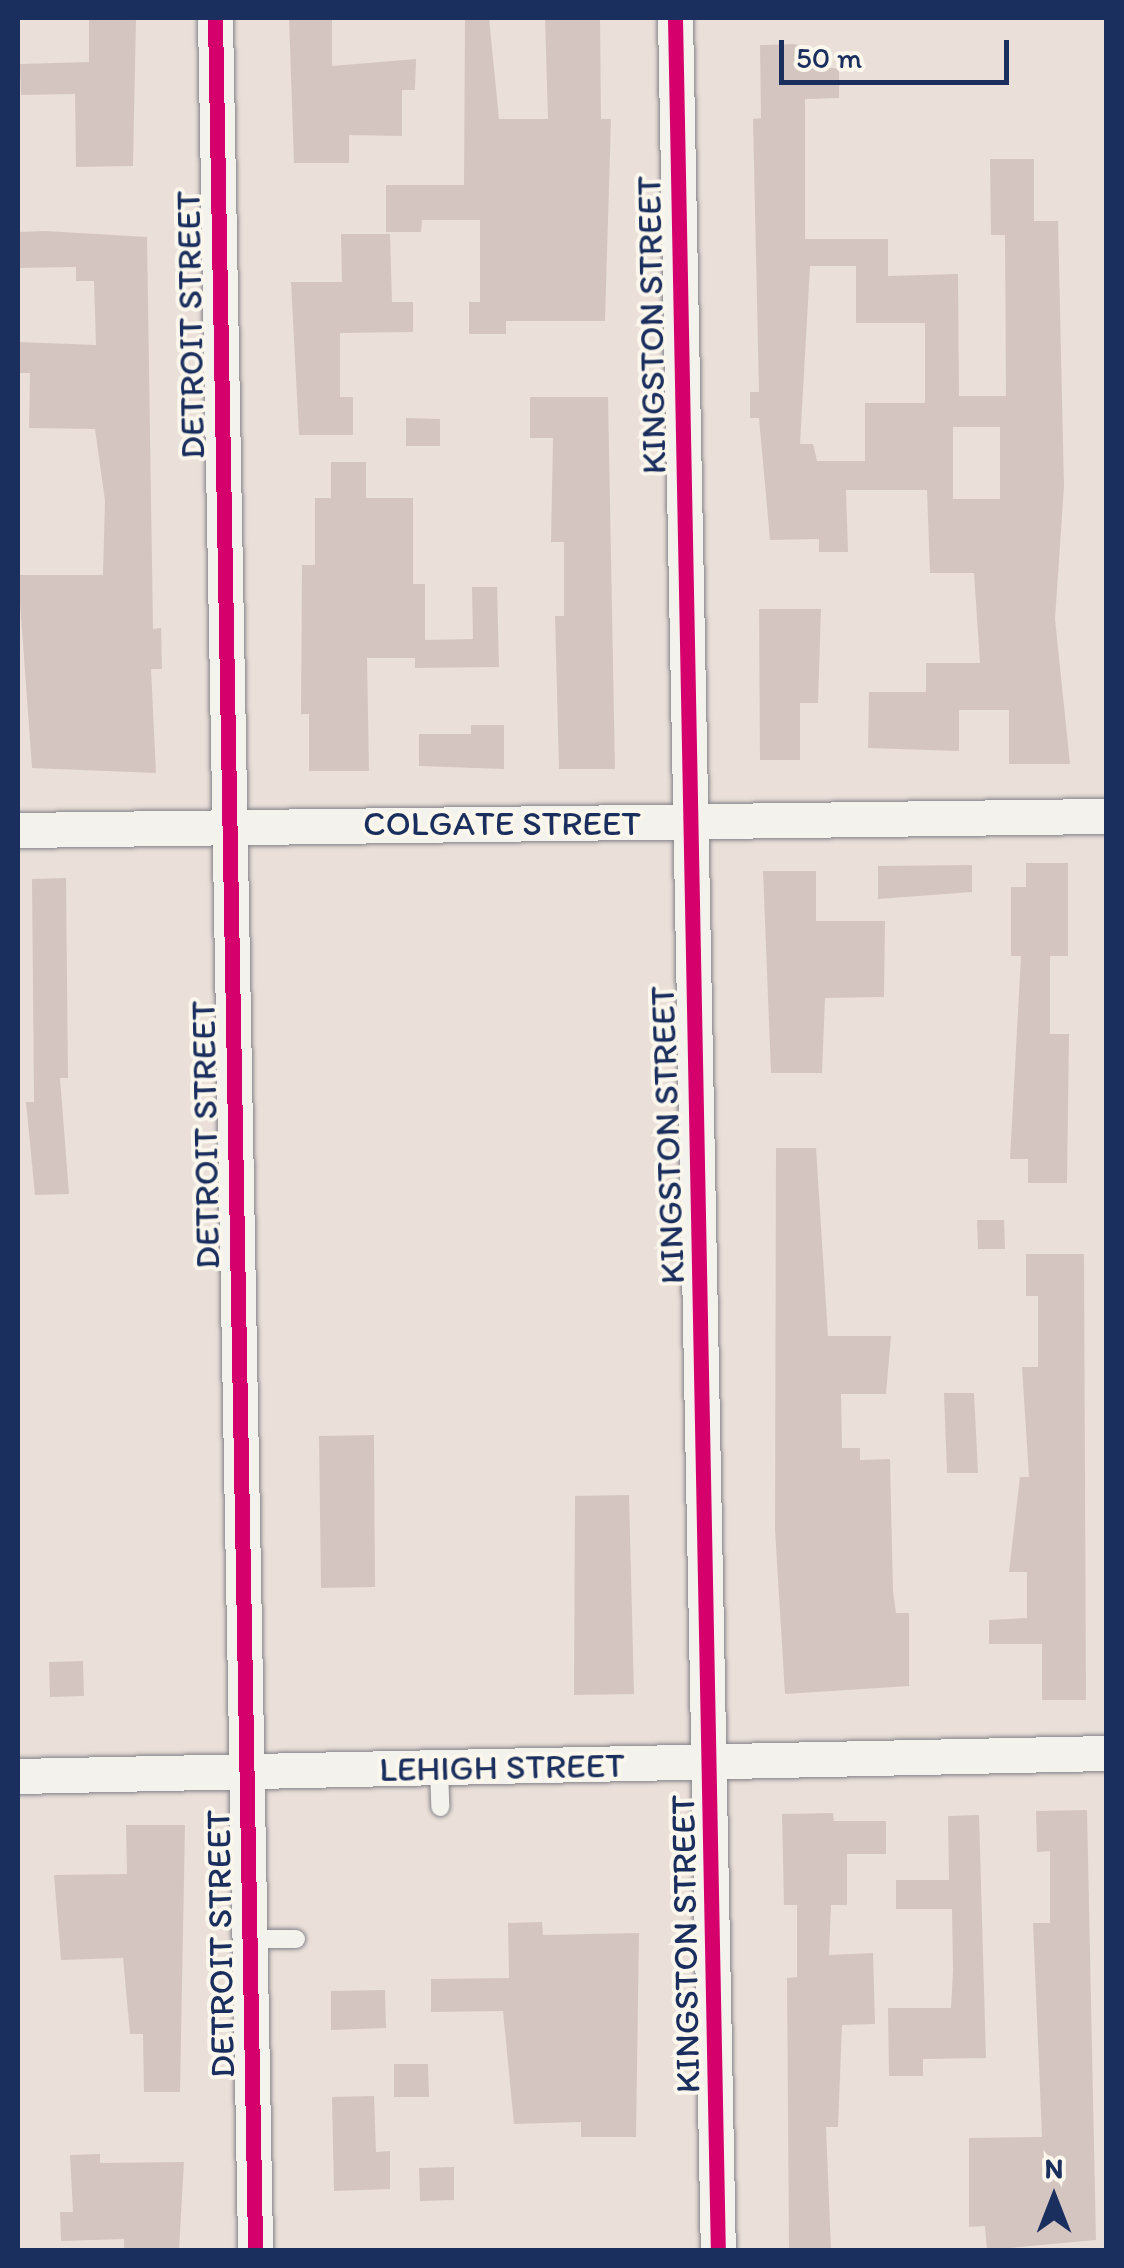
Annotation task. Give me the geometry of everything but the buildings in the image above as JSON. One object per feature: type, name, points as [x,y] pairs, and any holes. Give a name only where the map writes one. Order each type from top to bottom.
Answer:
[{"type":"street","name":"DETROIT STREET","points":[[215,18],[255,2250]]},
{"type":"street","name":"KINGSTON STREET","points":[[676,18],[688,823],[713,1764],[718,2250]]},
{"type":"street","name":"COLGATE STREET","points":[[18,830],[1106,816]]},
{"type":"street","name":"LEHIGH STREET","points":[[18,1776],[1106,1753]]},
{"type":"lane","points":[[439,1768],[440,1807]]},
{"type":"lane","points":[[250,1939],[296,1939]]},
{"type":"cycle path","points":[[215,18],[255,2250]]},
{"type":"cycle path","points":[[675,18],[718,2250]]}]
